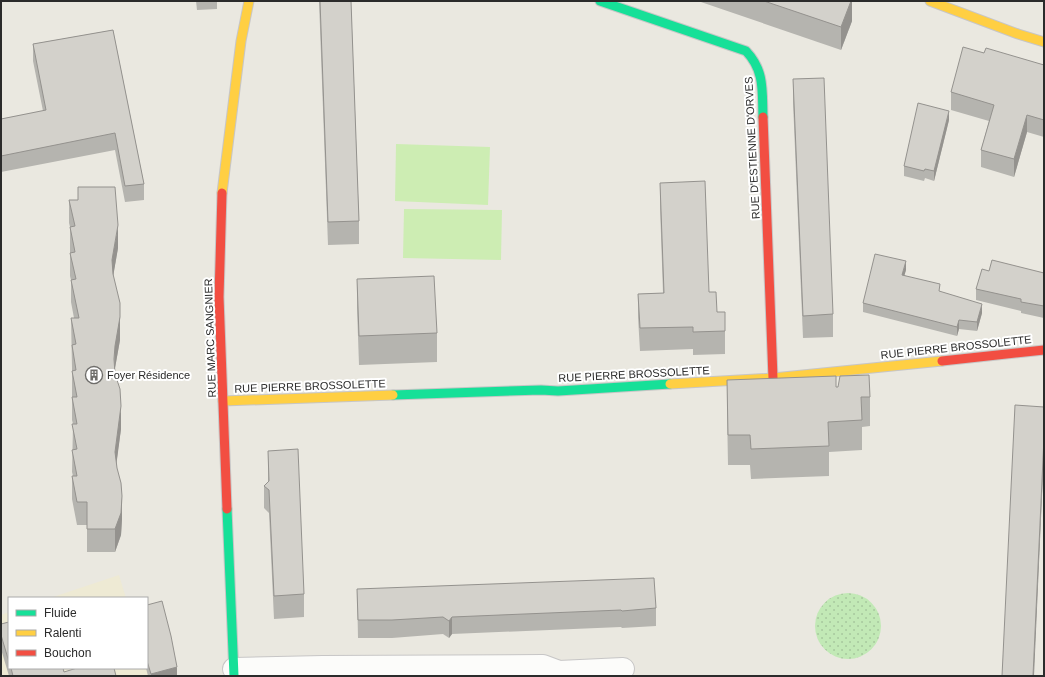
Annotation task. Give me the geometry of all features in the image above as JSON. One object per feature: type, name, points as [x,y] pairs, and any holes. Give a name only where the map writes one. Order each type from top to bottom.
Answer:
[{"type":"street","name":"RUE MARC SANGNIER","points":[[234,672],[219,297],[221,197],[242,41],[249,1]]},
{"type":"street","name":"RUE D'ESTIENNE D'ORVES","points":[[600,1],[746,51],[754,58],[760,68],[762,83],[773,378]]},
{"type":"street","points":[[930,1],[1018,34],[1044,42]]},
{"type":"street","name":"RUE PIERRE BROSSOLETTE","points":[[224,401],[541,390],[558,391],[773,378],[1044,350]]},
{"type":"street","points":[[234,672],[323,667],[543,666],[559,672],[623,669]]},
{"type":"shaded area","points":[[119,575],[126,597],[53,597]]},
{"type":"shaded area","points":[[8,612],[8,669],[148,668],[177,676],[1,676],[1,615]]},
{"type":"green space","points":[[396,144],[490,147],[488,205],[395,201]]},
{"type":"green space","points":[[404,209],[502,210],[501,260],[403,258]]},
{"type":"green space","points":[[842,593],[854,593],[866,598],[876,608],[881,620],[879,639],[866,654],[854,659],[842,659],[830,654],[820,644],[815,632],[815,620],[820,608],[830,598]]},
{"type":"building","points":[[320,1],[351,1],[359,221],[328,222]]},
{"type":"building","points":[[764,1],[851,1],[841,27]]},
{"type":"building","points":[[113,30],[144,184],[125,186],[115,133],[1,156],[1,119],[46,110],[33,44]]},
{"type":"building","points":[[963,47],[984,53],[986,48],[1044,65],[1044,120],[1027,115],[1014,159],[981,150],[994,105],[951,92]]},
{"type":"building","points":[[824,78],[833,314],[803,316],[793,79]]},
{"type":"building","points":[[918,103],[949,111],[934,171],[925,169],[924,171],[904,166]]},
{"type":"building","points":[[705,181],[709,292],[716,292],[717,312],[725,312],[725,331],[693,332],[693,327],[640,328],[638,294],[664,293],[660,183]]},
{"type":"building","name":"Foyer Résidence","points":[[78,187],[115,187],[118,225],[112,260],[113,274],[120,303],[120,317],[114,359],[115,374],[120,389],[121,406],[115,452],[122,496],[121,513],[115,529],[87,529],[87,502],[77,502],[72,476],[77,476],[72,450],[77,449],[72,424],[77,424],[72,397],[77,397],[72,371],[76,370],[72,345],[76,344],[71,318],[79,318],[71,280],[76,279],[70,253],[75,252],[70,227],[75,226],[69,200],[78,200]]},
{"type":"building","points":[[875,254],[906,261],[902,275],[940,284],[939,291],[982,304],[977,322],[959,320],[957,327],[863,303]]},
{"type":"building","points":[[992,260],[1044,273],[1044,306],[1021,302],[1021,299],[976,289],[982,269],[989,271]]},
{"type":"building","points":[[434,276],[437,333],[359,336],[357,279]]},
{"type":"building","points":[[869,375],[870,397],[861,397],[862,420],[828,422],[829,446],[751,449],[750,435],[728,435],[727,380],[836,376],[836,387],[838,387],[840,376]]},
{"type":"building","points":[[1015,405],[1044,407],[1044,437],[1033,676],[1002,676]]},
{"type":"building","points":[[298,449],[304,594],[274,596],[269,490],[264,486],[269,481],[268,451]]},
{"type":"building","points":[[654,578],[656,608],[622,611],[452,617],[449,621],[443,617],[358,620],[357,589]]},
{"type":"building","points":[[162,601],[177,667],[151,674],[148,664],[148,605]]},
{"type":"building","points":[[8,622],[8,659],[1,635],[1,624]]},
{"type":"building","points":[[11,669],[63,669],[64,672],[74,669],[114,669],[116,676],[13,676]]},
{"type":"traffic: fast","points":[[600,1],[746,51],[757,66],[762,90],[763,117]]},
{"type":"traffic: fast","points":[[393,395],[541,390],[558,391],[670,384]]},
{"type":"traffic: fast","points":[[227,509],[234,676]]},
{"type":"traffic: slow","points":[[222,193],[241,41],[249,1]]},
{"type":"traffic: slow","points":[[930,1],[1018,34],[1044,42]]},
{"type":"traffic: slow","points":[[670,384],[773,378],[942,361]]},
{"type":"traffic: slow","points":[[223,401],[393,395]]},
{"type":"traffic: jam","points":[[763,117],[773,378]]},
{"type":"traffic: jam","points":[[222,193],[219,297],[227,509]]},
{"type":"traffic: jam","points":[[942,361],[1044,350]]},
{"type":"place","name":"Foyer Résidence","points":[[94,375]]}]
